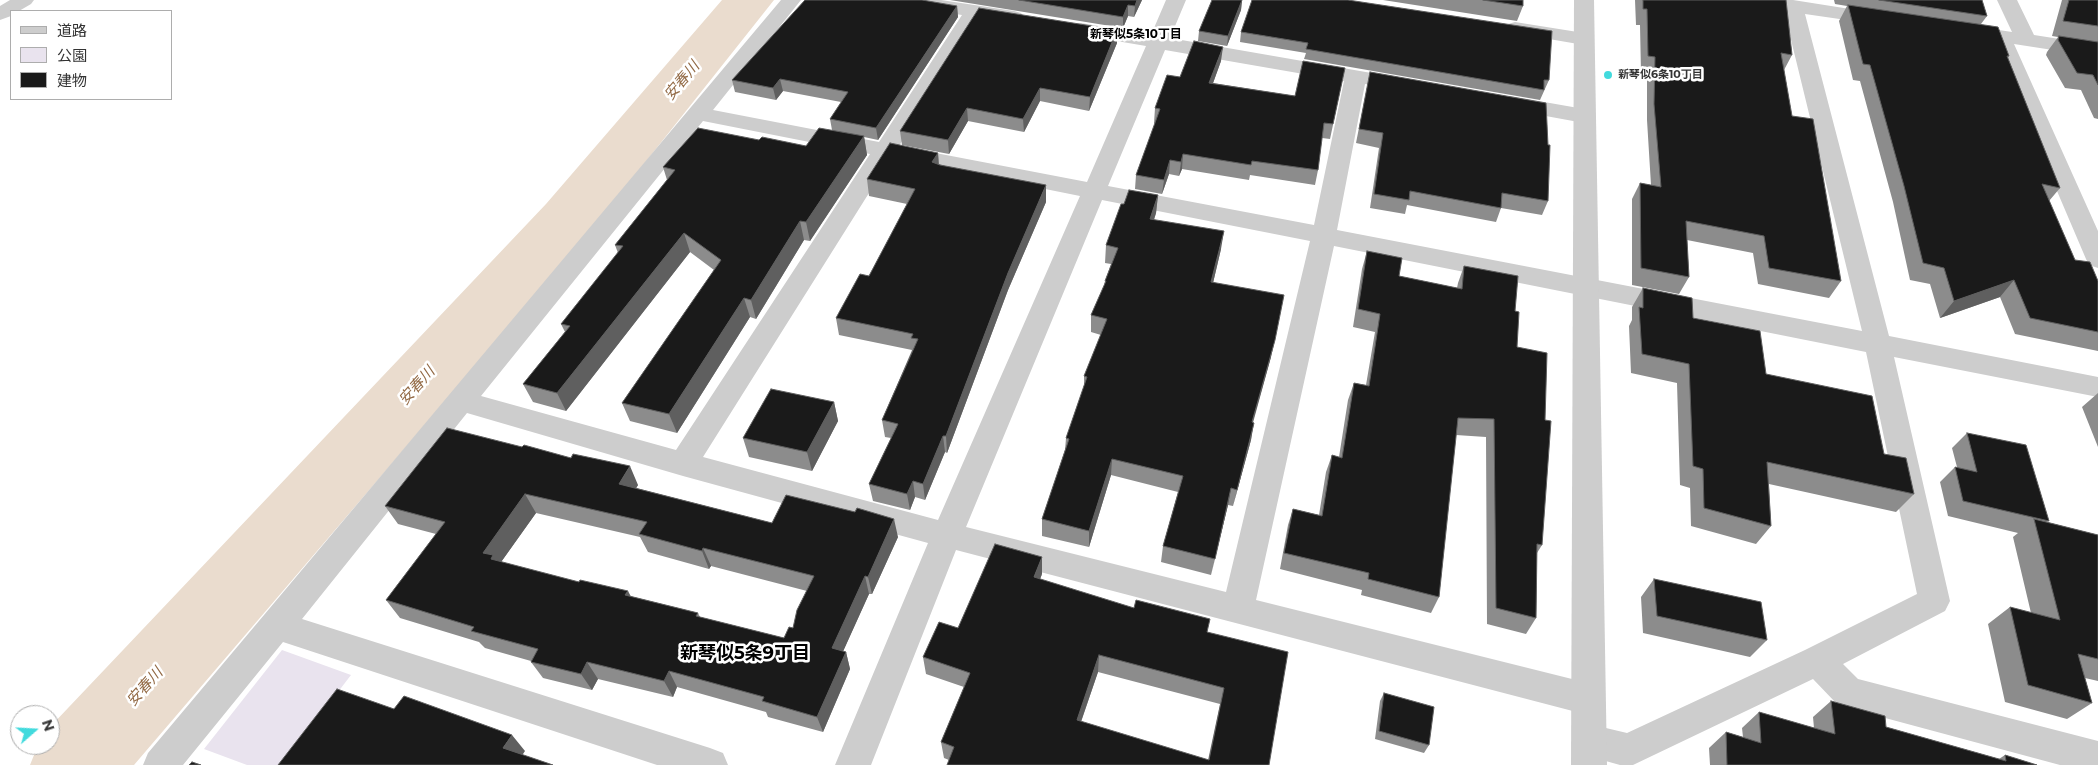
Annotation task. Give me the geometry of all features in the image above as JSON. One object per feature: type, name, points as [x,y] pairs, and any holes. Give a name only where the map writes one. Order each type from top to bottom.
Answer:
[{"type":"street","points":[[0,14],[24,0]]},
{"type":"street","points":[[161,765],[791,0]]},
{"type":"street","points":[[902,0],[1030,20]]},
{"type":"street","points":[[853,765],[947,535],[1096,191],[1176,0]]},
{"type":"street","points":[[1584,0],[1589,753],[1628,750],[1817,660],[1934,601],[1878,344],[1794,6]]},
{"type":"street","points":[[1751,0],[1902,22]]},
{"type":"street","points":[[2007,0],[2026,40]]},
{"type":"street","points":[[683,464],[974,11]]},
{"type":"street","points":[[1059,25],[1422,87]]},
{"type":"street","points":[[1498,26],[1584,39]]},
{"type":"street","points":[[1952,29],[2098,51]]},
{"type":"street","points":[[2001,36],[2098,259]]},
{"type":"street","points":[[1238,608],[1324,236],[1356,76]]},
{"type":"street","points":[[1487,99],[1584,116]]},
{"type":"street","points":[[696,113],[2098,388]]},
{"type":"street","points":[[461,401],[683,464],[947,535],[1588,699]]},
{"type":"street","points":[[276,625],[710,765]]},
{"type":"street","points":[[1817,660],[1848,692],[2098,758]]},
{"type":"green space","points":[[282,650],[351,675],[282,765],[247,765],[204,749]]},
{"type":"building","points":[[805,0],[922,0],[957,6],[876,128],[830,119],[848,92],[780,79],[773,88],[732,80]]},
{"type":"building","points":[[1019,0],[1137,0],[1135,6],[1128,5],[1123,17]]},
{"type":"building","points":[[1212,0],[1242,0],[1228,36],[1199,31]]},
{"type":"building","points":[[1252,0],[1348,0],[1552,31],[1549,80],[1544,80],[1544,90],[1306,49],[1308,43],[1241,32]]},
{"type":"building","points":[[1483,0],[1523,0],[1523,6]]},
{"type":"building","points":[[1643,0],[1786,0],[1792,55],[1781,53],[1792,116],[1813,119],[1841,281],[1769,268],[1764,236],[1686,221],[1689,277],[1641,268],[1640,183],[1661,187],[1654,104],[1655,57],[1648,56],[1647,9],[1643,9]]},
{"type":"building","points":[[1879,0],[1982,0],[1987,16]]},
{"type":"building","points":[[2069,0],[2098,0],[2098,26],[2063,21]]},
{"type":"building","points":[[1848,5],[1998,27],[2009,56],[2007,56],[2060,188],[2042,184],[2075,260],[2090,262],[2098,281],[2098,332],[2030,318],[2014,280],[1954,301],[1944,268],[1923,263],[1904,186],[1870,65],[1863,64]]},
{"type":"building","points":[[979,8],[1117,30],[1090,97],[1040,88],[1023,119],[967,108],[948,140],[900,131]]},
{"type":"building","points":[[2059,36],[2098,42],[2098,85],[2093,75],[2077,73],[2058,40]]},
{"type":"building","points":[[1194,41],[1223,47],[1209,83],[1295,96],[1303,61],[1345,68],[1333,124],[1324,123],[1318,170],[1252,161],[1251,165],[1183,154],[1181,162],[1170,160],[1164,180],[1136,175],[1160,109],[1155,108],[1167,75],[1180,77]]},
{"type":"building","points":[[1370,72],[1546,103],[1548,145],[1550,145],[1548,201],[1502,193],[1501,208],[1410,191],[1409,200],[1374,194],[1383,133],[1359,129]]},
{"type":"building","points":[[698,128],[759,140],[762,137],[806,146],[819,128],[864,136],[806,222],[800,221],[751,300],[744,298],[669,414],[622,403],[721,260],[684,233],[557,393],[523,384],[570,326],[561,324],[623,246],[615,245],[675,170],[663,167]]},
{"type":"building","points":[[890,143],[938,153],[932,162],[940,165],[1046,185],[1008,273],[946,436],[943,436],[923,484],[913,481],[907,494],[869,484],[898,424],[882,420],[918,339],[911,338],[913,334],[836,318],[860,274],[869,276],[915,189],[867,179]]},
{"type":"building","points":[[1129,190],[1158,195],[1150,219],[1224,231],[1211,282],[1284,295],[1275,340],[1252,422],[1254,423],[1237,490],[1231,488],[1215,559],[1163,546],[1183,476],[1112,459],[1089,531],[1042,519],[1069,439],[1066,438],[1087,377],[1084,376],[1107,319],[1091,315],[1118,248],[1106,245],[1121,204],[1124,204]]},
{"type":"building","points":[[1367,251],[1402,258],[1399,276],[1462,289],[1464,266],[1518,276],[1515,311],[1519,312],[1517,347],[1547,353],[1545,420],[1551,421],[1542,545],[1537,544],[1536,618],[1496,608],[1494,419],[1458,418],[1439,597],[1368,579],[1369,573],[1284,553],[1293,509],[1322,516],[1332,455],[1342,458],[1354,383],[1369,386],[1380,314],[1358,309]]},
{"type":"building","points":[[1643,288],[1692,298],[1693,318],[1760,331],[1766,374],[1872,396],[1884,454],[1906,458],[1914,494],[1767,462],[1771,526],[1704,508],[1703,469],[1693,466],[1689,364],[1642,354],[1639,307],[1643,308]]},
{"type":"building","points":[[771,389],[834,402],[807,452],[743,438]]},
{"type":"building","points":[[447,428],[522,447],[524,445],[571,458],[573,454],[630,466],[619,484],[772,523],[786,495],[855,512],[857,508],[894,519],[868,577],[865,576],[832,648],[846,652],[817,717],[762,701],[764,697],[669,671],[664,681],[587,662],[581,674],[531,662],[538,649],[471,631],[474,627],[386,600],[445,522],[385,506]],"holes":[[[525,494],[647,522],[639,534],[702,551],[703,548],[814,576],[797,610],[793,628],[789,627],[784,638],[696,616],[698,613],[625,595],[628,591],[580,580],[579,582],[491,559],[493,555],[483,553]]]},
{"type":"building","points":[[1967,433],[2026,445],[2049,521],[1963,501],[1955,467],[1977,472]]},
{"type":"building","points":[[2034,519],[2098,535],[2098,659],[2078,654],[2092,703],[2028,685],[2010,607],[2060,620]]},
{"type":"building","points":[[995,544],[1042,557],[1034,577],[1134,608],[1136,600],[1210,619],[1207,632],[1288,652],[1269,765],[947,765],[954,747],[941,742],[970,673],[923,657],[939,622],[958,628]],"holes":[[[1099,655],[1224,688],[1209,760],[1077,720]]]},
{"type":"building","points":[[1654,579],[1761,602],[1767,640],[1657,616]]},
{"type":"building","points":[[337,689],[394,709],[404,696],[512,735],[503,748],[553,765],[278,765]]},
{"type":"building","points":[[1384,693],[1434,707],[1429,745],[1379,731]]},
{"type":"building","points":[[1831,701],[1885,716],[1886,727],[2006,761],[2005,755],[2037,765],[1727,765],[1726,732],[1761,743],[1759,712],[1835,734]]},
{"type":"building","points":[[192,762],[201,765],[189,765]]},
{"type":"waterway","name":"安春川","points":[[75,765],[568,218],[749,0]]},
{"type":"place","name":"新琴似6条10丁目","points":[[1608,75]]},
{"type":"district","name":"新琴似5条10丁目","points":[[1136,34]]},
{"type":"district","name":"新琴似5条9丁目","points":[[745,654]]}]
